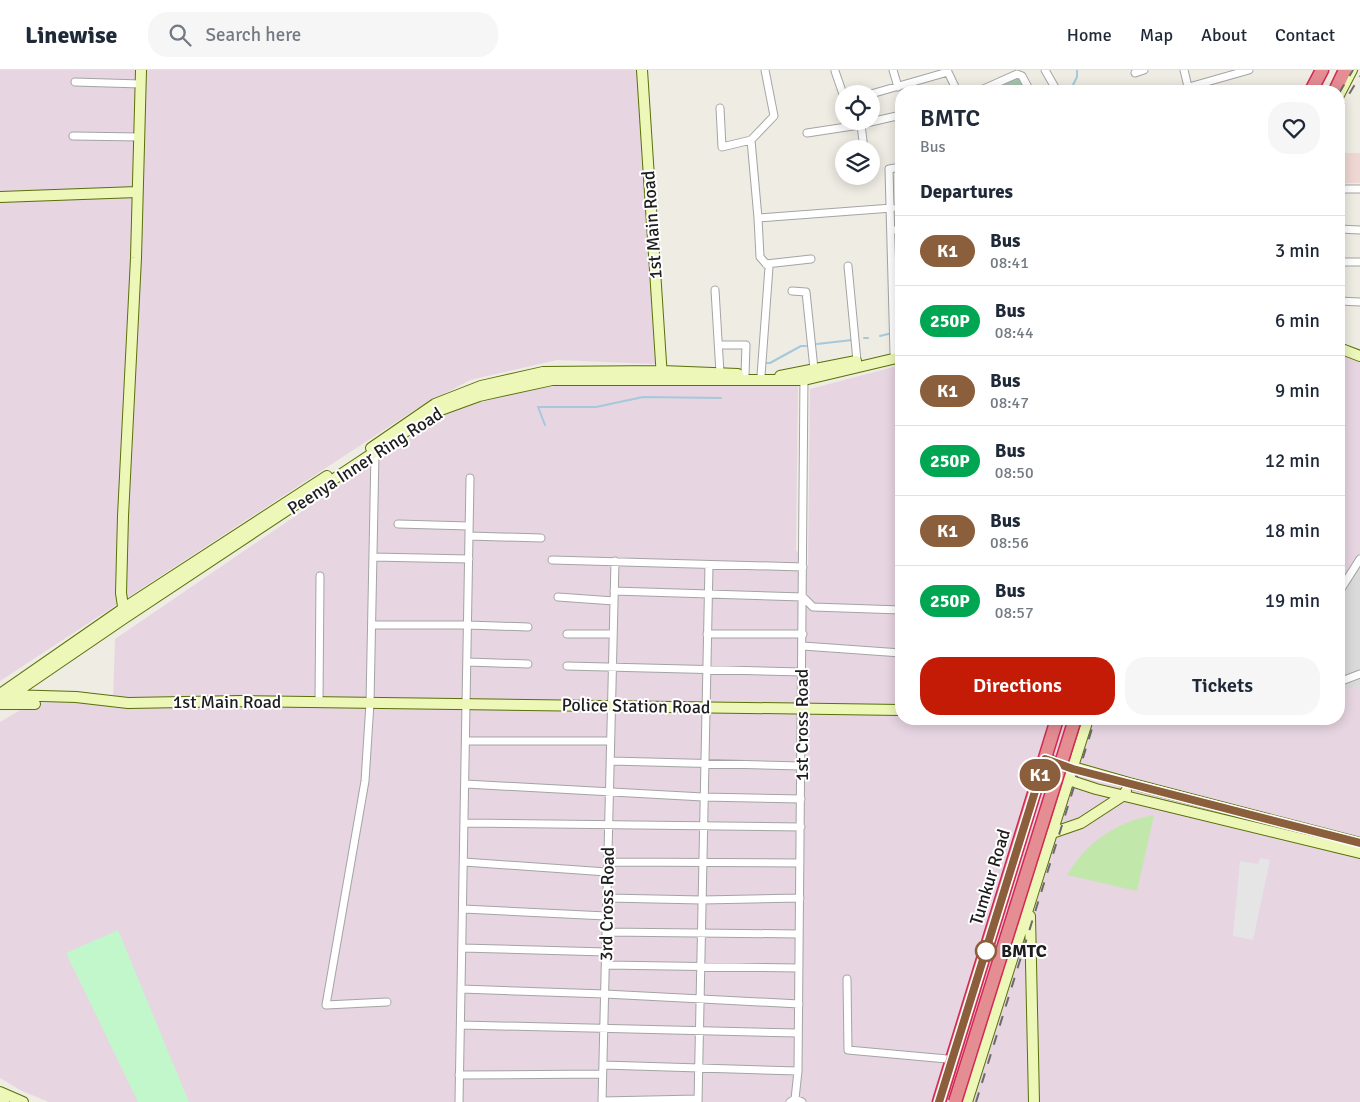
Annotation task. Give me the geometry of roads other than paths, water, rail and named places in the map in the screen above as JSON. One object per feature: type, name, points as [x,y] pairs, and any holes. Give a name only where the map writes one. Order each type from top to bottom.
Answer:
[{"type":"highway","points":[[1314,85],[1322,70]]},
{"type":"highway","points":[[1323,85],[1330,70]]},
{"type":"highway","points":[[1332,85],[1339,70]]},
{"type":"highway","points":[[1337,85],[1345,70]]},
{"type":"highway","name":"Tumkur Road","points":[[939,1102],[1055,725]]},
{"type":"highway","points":[[947,1102],[1074,725]]},
{"type":"highway","points":[[955,1102],[1074,725]]},
{"type":"highway","points":[[961,1102],[1067,774],[1075,725]]},
{"type":"street","points":[[124,612],[121,593],[123,516],[136,258],[141,70]]},
{"type":"street","name":"1st Main Road","points":[[642,70],[662,375]]},
{"type":"street","points":[[720,108],[722,147],[751,140],[774,116],[765,70]]},
{"type":"street","points":[[893,70],[897,85]]},
{"type":"street","points":[[1045,70],[1052,85]]},
{"type":"street","points":[[1135,73],[1144,70]]},
{"type":"street","points":[[1184,70],[1187,85]]},
{"type":"street","points":[[1201,85],[1249,70]]},
{"type":"street","points":[[1309,85],[1316,70]]},
{"type":"street","points":[[1344,85],[1352,70]]},
{"type":"street","points":[[834,71],[839,85]]},
{"type":"street","points":[[904,85],[947,71],[954,85]]},
{"type":"street","points":[[992,85],[1017,74],[1022,76],[1027,85]]},
{"type":"street","points":[[75,82],[141,84]]},
{"type":"street","points":[[880,92],[895,88]]},
{"type":"street","points":[[880,121],[895,117]]},
{"type":"street","points":[[807,133],[835,129]]},
{"type":"street","points":[[73,136],[139,137]]},
{"type":"street","points":[[751,140],[760,257],[769,267],[761,376]]},
{"type":"street","points":[[895,168],[889,169],[895,277]]},
{"type":"street","points":[[1345,188],[1360,189]]},
{"type":"street","points":[[0,197],[137,192]]},
{"type":"street","points":[[758,218],[895,203]]},
{"type":"street","points":[[1345,229],[1360,230]]},
{"type":"street","points":[[766,264],[810,259]]},
{"type":"street","points":[[1345,262],[1360,262]]},
{"type":"street","points":[[848,266],[857,361]]},
{"type":"street","points":[[715,290],[720,373]]},
{"type":"street","name":"1st Cross Road","points":[[792,291],[806,292],[808,373],[803,597],[798,1071],[796,1101]]},
{"type":"street","points":[[1345,301],[1360,302]]},
{"type":"street","points":[[895,320],[895,337]]},
{"type":"street","points":[[719,345],[746,345],[745,375]]},
{"type":"street","points":[[1345,350],[1360,356]]},
{"type":"street","name":"Peenya Inner Ring Road","points":[[135,606],[435,404],[480,386],[543,372],[662,375],[808,373],[895,354]]},
{"type":"street","name":"Peenya Inner Ring Road","points":[[0,704],[5,694],[124,612],[375,453],[435,412],[479,396],[552,380],[720,373],[779,376],[808,373],[895,354]]},
{"type":"street","points":[[375,453],[370,703],[365,781],[326,1006],[386,1002]]},
{"type":"street","points":[[459,1102],[466,822],[470,478]]},
{"type":"street","points":[[398,524],[469,526]]},
{"type":"street","points":[[469,536],[540,538]]},
{"type":"street","points":[[373,557],[469,559]]},
{"type":"street","points":[[1345,583],[1360,559]]},
{"type":"street","points":[[552,560],[804,567]]},
{"type":"street","name":"3rd Cross Road","points":[[602,1101],[615,561]]},
{"type":"street","points":[[602,1101],[698,1101],[709,565]]},
{"type":"street","points":[[319,702],[320,576]]},
{"type":"street","points":[[614,591],[803,597],[813,607],[895,610]]},
{"type":"street","points":[[558,597],[614,601]]},
{"type":"street","points":[[372,626],[468,625],[528,627]]},
{"type":"street","points":[[567,634],[613,634]]},
{"type":"street","points":[[707,634],[803,634]]},
{"type":"street","points":[[803,646],[895,653]]},
{"type":"street","points":[[468,662],[528,664]]},
{"type":"street","points":[[567,666],[802,672]]},
{"type":"street","points":[[1345,680],[1360,674]]},
{"type":"street","name":"1st Main Road","points":[[5,694],[76,697],[83,700],[128,703],[370,703]]},
{"type":"street","name":"1st Main Road","points":[[0,704],[76,703],[83,700]]},
{"type":"street","name":"Police Station Road","points":[[370,703],[895,710]]},
{"type":"street","points":[[934,1102],[1051,725]]},
{"type":"street","points":[[466,741],[610,741]]},
{"type":"street","points":[[611,761],[801,766]]},
{"type":"street","points":[[1043,765],[1124,795],[1360,853]]},
{"type":"street","points":[[1067,774],[1128,783],[1360,843]]},
{"type":"street","points":[[967,1102],[1030,907],[1067,774]]},
{"type":"street","points":[[1052,833],[1081,823],[1124,795],[1128,783]]},
{"type":"street","points":[[466,784],[704,797],[801,799]]},
{"type":"street","points":[[466,822],[801,826]]},
{"type":"street","points":[[464,862],[607,872]]},
{"type":"street","points":[[608,862],[703,864],[800,863]]},
{"type":"street","points":[[607,898],[702,900],[800,898]]},
{"type":"street","points":[[1030,907],[1034,1102]]},
{"type":"street","points":[[463,909],[606,916]]},
{"type":"street","points":[[606,932],[800,934]]},
{"type":"street","points":[[462,948],[606,952]]},
{"type":"street","points":[[606,965],[799,968]]},
{"type":"street","points":[[847,979],[848,1050],[947,1059]]},
{"type":"street","points":[[461,989],[799,1004]]},
{"type":"street","points":[[460,1024],[604,1030],[798,1033]]},
{"type":"street","points":[[603,1065],[798,1071]]},
{"type":"street","points":[[459,1074],[602,1074]]},
{"type":"street","points":[[0,1092],[23,1102]]},
{"type":"street","points":[[0,1100],[4,1102]]},
{"type":"waterway","points":[[1073,85],[1077,77],[1077,70]]},
{"type":"waterway","points":[[880,336],[892,333]]},
{"type":"waterway","points":[[817,344],[852,340]]},
{"type":"waterway","points":[[766,363],[770,363],[801,346],[806,346]]},
{"type":"waterway","points":[[545,425],[538,407],[596,407],[643,397],[721,398]]},
{"type":"railway","points":[[1344,85],[1353,70]]},
{"type":"railway","points":[[1345,101],[1360,76]]},
{"type":"railway","points":[[976,1102],[1093,725]]},
{"type":"place","name":"BMTC","points":[[986,951]]}]
